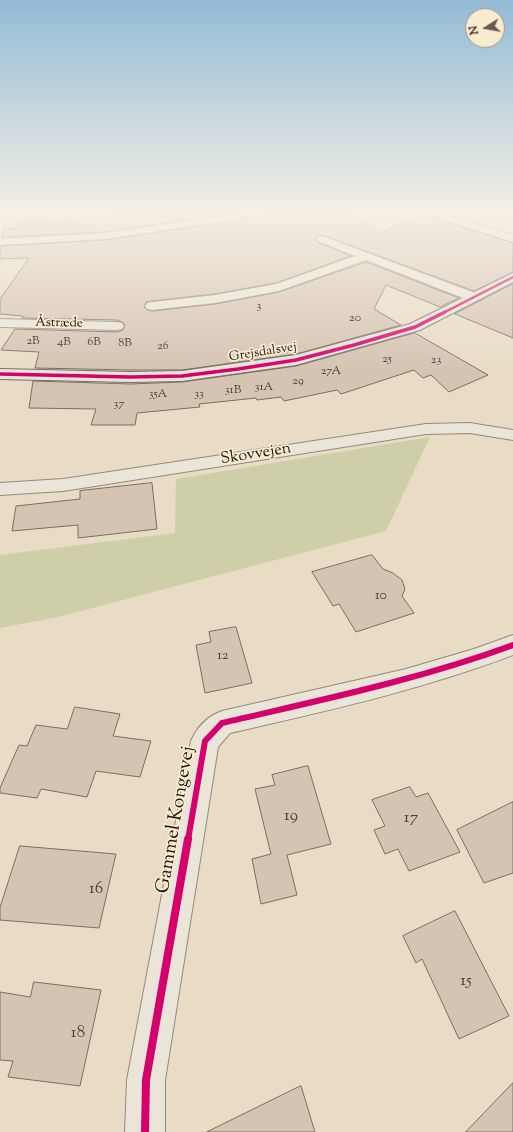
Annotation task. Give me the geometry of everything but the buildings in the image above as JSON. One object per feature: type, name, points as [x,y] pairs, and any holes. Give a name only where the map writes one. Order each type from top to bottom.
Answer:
[{"type":"street","points":[[152,306],[215,299],[279,287],[342,265]]},
{"type":"street","points":[[390,265],[474,297]]},
{"type":"street","name":"Grejsdalsvej","points":[[0,374],[130,377],[182,376],[260,366],[318,354],[415,327],[513,277]]},
{"type":"street","name":"Åstræde","points":[[0,323],[117,326]]},
{"type":"street","name":"Skovvejen","points":[[0,489],[11,490],[63,484],[426,429],[470,428],[513,435]]},
{"type":"street","name":"Gammel Kongevej","points":[[144,1132],[146,1080],[205,741],[222,723],[393,683],[473,661],[513,645]]},
{"type":"green space","points":[[430,437],[386,531],[58,617],[0,628],[0,555],[175,533],[176,479]]},
{"type":"cycle path","points":[[0,374],[130,377],[182,376],[296,360],[415,327],[513,277]]},
{"type":"cycle path","points":[[145,1132],[146,1080],[205,741],[222,723],[406,680],[442,670],[513,645]]}]
